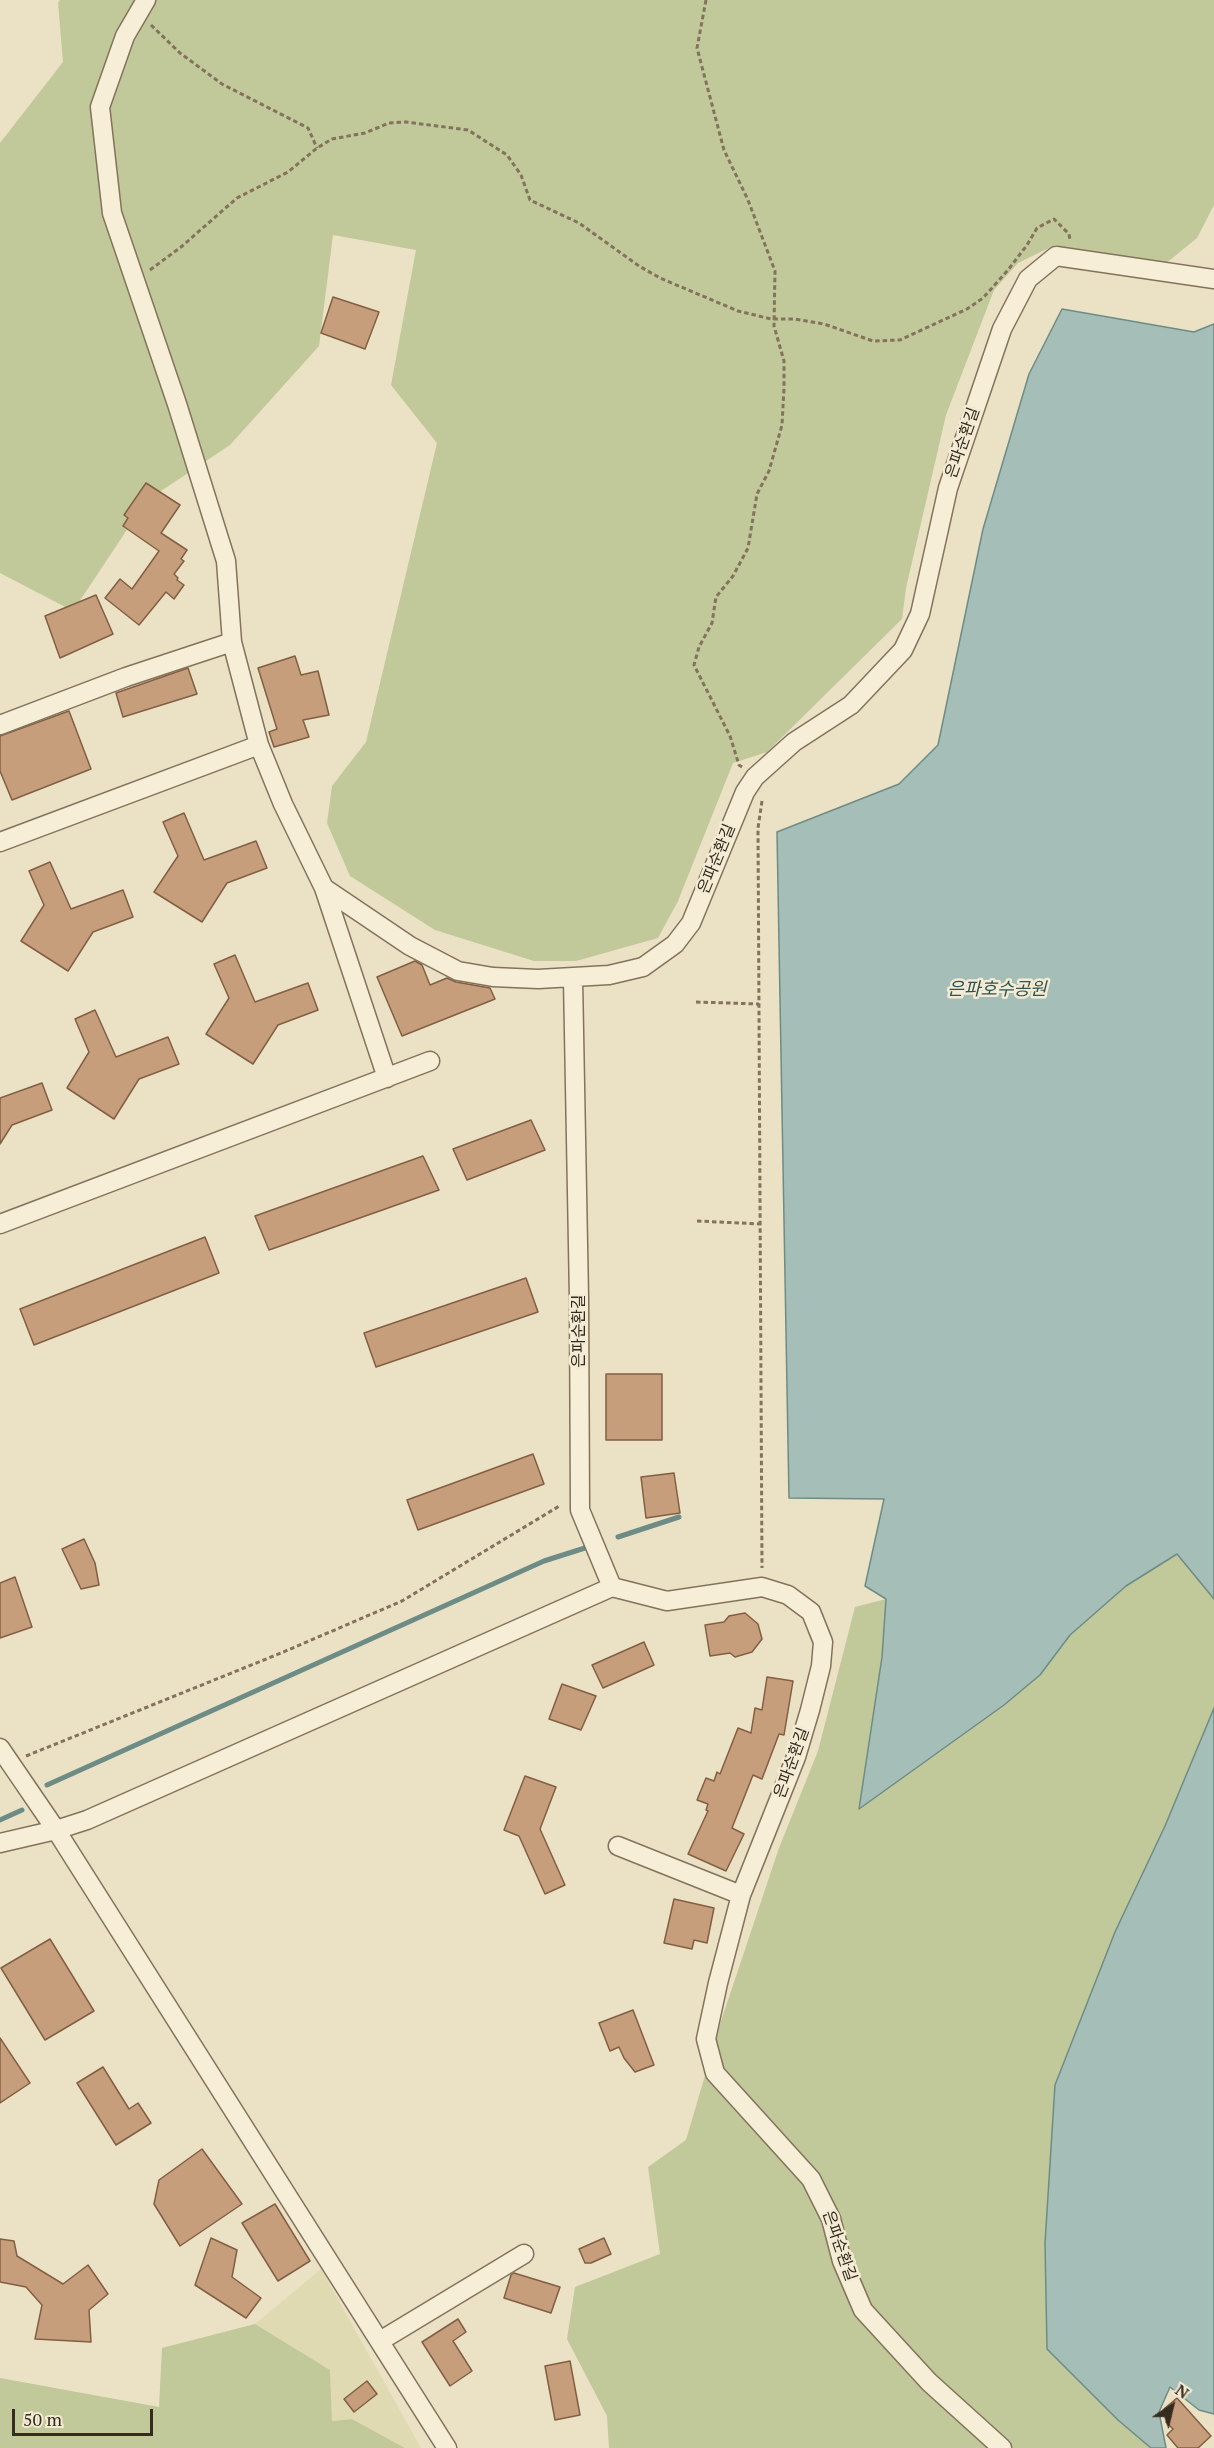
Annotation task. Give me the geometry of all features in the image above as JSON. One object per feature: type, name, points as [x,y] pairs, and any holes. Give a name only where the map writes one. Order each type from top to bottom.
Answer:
[{"type":"street","points":[[142,6],[125,36],[100,107],[112,213],[177,404],[226,561],[231,642],[260,745],[283,804],[324,888],[387,1078]]},
{"type":"street","name":"은파순환길","points":[[1002,2448],[929,2382],[863,2310],[842,2261],[831,2218],[811,2179],[716,2073],[706,2039],[741,1895],[796,1756],[821,1666],[824,1642],[811,1612],[788,1595],[762,1587],[667,1601],[612,1587],[580,1510],[579,1286],[573,979],[609,975],[643,967],[675,944],[691,923],[745,792],[759,773],[794,742],[851,705],[903,650],[920,614],[948,488],[1002,328],[1028,279],[1056,256],[1214,279]]},
{"type":"street","points":[[0,724],[126,677],[231,642]]},
{"type":"street","points":[[0,842],[260,745]]},
{"type":"street","points":[[324,888],[410,946],[458,971],[493,977],[573,979]]},
{"type":"street","points":[[0,1224],[430,1060]]},
{"type":"street","points":[[0,1843],[56,1830],[97,1816],[612,1587]]},
{"type":"street","points":[[5,1755],[56,1830],[447,2448]]},
{"type":"street","points":[[618,1846],[741,1895]]},
{"type":"street","points":[[380,2341],[524,2254]]},
{"type":"path","points":[[706,0],[697,48],[724,150],[748,200],[775,271],[774,319],[784,361],[782,425],[769,471],[757,494],[748,548],[733,576],[716,597],[712,623],[699,647],[694,665],[730,736],[739,765],[759,773],[761,814],[758,828],[762,1587]]},
{"type":"path","points":[[142,6],[180,53],[222,84],[308,128],[317,148]]},
{"type":"path","points":[[135,280],[181,247],[237,198],[288,172],[317,148],[332,139],[365,133],[389,123],[406,122],[468,130],[507,154],[521,175],[530,200],[579,223],[639,266],[660,278],[738,311],[774,319],[795,319],[824,324],[873,341],[900,340],[967,309],[983,298],[1027,245],[1038,228],[1054,219],[1069,234],[1076,259]]},
{"type":"path","points":[[696,1002],[759,1004]]},
{"type":"path","points":[[697,1221],[761,1224]]},
{"type":"path","points":[[5,1755],[281,1653],[402,1602],[580,1493]]},
{"type":"shaded area","points":[[321,2269],[421,2448],[405,2448],[352,2419],[332,2421],[330,2370],[255,2324]]},
{"type":"green space","points":[[60,0],[1214,0],[1214,205],[1197,238],[1164,265],[1127,263],[1055,245],[1018,263],[994,290],[946,415],[906,588],[902,619],[767,752],[733,763],[678,901],[658,938],[576,961],[534,961],[435,930],[350,876],[327,823],[332,786],[366,742],[437,443],[391,385],[416,250],[333,235],[319,346],[230,445],[146,501],[73,611],[0,573],[0,143],[63,62],[58,3]]},
{"type":"green space","points":[[1177,1554],[1214,1599],[1214,1708],[1165,1826],[1115,1932],[1118,2420],[1151,2448],[609,2448],[607,2416],[567,2339],[575,2287],[660,2254],[648,2167],[686,2140],[721,2021],[779,1848],[818,1751],[855,1607],[886,1599],[882,1657],[860,1808],[1040,1675],[1070,1635],[1126,1586]]},
{"type":"green space","points":[[255,2324],[330,2370],[332,2421],[352,2419],[405,2448],[0,2448],[0,2378],[159,2407],[162,2348]]},
{"type":"water","name":"은파호수공원","points":[[1062,309],[1194,332],[1214,324],[1214,1599],[1177,1554],[1126,1586],[1070,1635],[1040,1675],[1004,1705],[859,1809],[882,1657],[886,1599],[865,1586],[884,1499],[789,1498],[777,832],[899,784],[938,745],[983,529],[1029,374]]},
{"type":"water","points":[[1214,1708],[1214,2414],[1199,2410],[1170,2387],[1159,2412],[1166,2448],[1151,2448],[1118,2420],[1047,2349],[1045,2243],[1055,2085],[1115,1932],[1165,1826]]},
{"type":"building","points":[[333,297],[379,312],[365,349],[321,333]]},
{"type":"building","points":[[146,483],[180,505],[161,533],[187,550],[181,559],[184,561],[174,574],[177,580],[184,585],[174,599],[166,592],[139,625],[105,598],[120,579],[132,589],[159,551],[123,526],[128,518],[124,515]]},
{"type":"building","points":[[96,595],[113,634],[60,658],[45,616]]},
{"type":"building","points":[[295,656],[301,675],[318,671],[329,715],[303,720],[309,737],[274,747],[269,732],[277,729],[258,668]]},
{"type":"building","points":[[188,668],[197,694],[123,717],[116,693]]},
{"type":"building","points":[[69,711],[91,769],[12,800],[0,771],[0,736]]},
{"type":"building","points":[[184,813],[204,860],[256,841],[267,868],[227,883],[202,922],[154,892],[178,856],[163,822]]},
{"type":"building","points":[[50,862],[71,909],[123,890],[133,917],[93,932],[68,971],[21,941],[44,905],[29,871]]},
{"type":"building","points":[[235,955],[255,1002],[308,983],[318,1010],[278,1025],[253,1064],[206,1034],[229,998],[214,964]]},
{"type":"building","points":[[415,961],[422,965],[430,985],[447,978],[456,982],[490,988],[495,999],[402,1036],[377,977]]},
{"type":"building","points":[[95,1010],[116,1057],[168,1037],[179,1064],[139,1079],[114,1119],[67,1088],[89,1052],[75,1019]]},
{"type":"building","points":[[42,1083],[52,1110],[12,1125],[0,1144],[0,1098]]},
{"type":"building","points":[[531,1120],[545,1150],[467,1180],[453,1149]]},
{"type":"building","points":[[423,1156],[439,1190],[269,1250],[255,1216]]},
{"type":"building","points":[[205,1237],[219,1273],[34,1345],[20,1309]]},
{"type":"building","points":[[526,1278],[538,1312],[376,1367],[364,1333]]},
{"type":"building","points":[[606,1374],[662,1374],[662,1440],[606,1440]]},
{"type":"building","points":[[533,1454],[544,1484],[418,1530],[407,1500]]},
{"type":"building","points":[[674,1473],[680,1513],[646,1518],[641,1477]]},
{"type":"building","points":[[84,1539],[95,1563],[99,1585],[81,1589],[62,1549]]},
{"type":"building","points":[[15,1577],[32,1627],[0,1638],[0,1583]]},
{"type":"building","points":[[745,1613],[758,1624],[762,1639],[752,1652],[735,1657],[730,1653],[710,1656],[705,1625],[724,1622],[729,1616]]},
{"type":"building","points":[[644,1642],[654,1665],[603,1688],[592,1665]]},
{"type":"building","points":[[767,1677],[793,1681],[784,1735],[779,1734],[762,1779],[753,1775],[732,1828],[744,1834],[726,1871],[688,1854],[708,1811],[706,1810],[708,1804],[697,1800],[706,1778],[714,1781],[717,1772],[720,1774],[738,1728],[751,1733],[755,1708],[762,1710]]},
{"type":"building","points":[[562,1684],[596,1696],[581,1730],[549,1719]]},
{"type":"building","points":[[525,1776],[556,1787],[540,1829],[565,1885],[545,1894],[519,1836],[504,1830]]},
{"type":"building","points":[[674,1899],[714,1908],[707,1943],[694,1940],[692,1949],[664,1943]]},
{"type":"building","points":[[50,1939],[94,2011],[45,2040],[1,1968]]},
{"type":"building","points":[[633,2010],[654,2065],[635,2072],[619,2047],[610,2051],[599,2023]]},
{"type":"building","points":[[0,2038],[30,2083],[0,2103]]},
{"type":"building","points":[[103,2067],[129,2109],[138,2103],[151,2123],[116,2145],[77,2083]]},
{"type":"building","points":[[202,2149],[242,2204],[180,2246],[154,2204],[159,2180]]},
{"type":"building","points":[[275,2204],[310,2261],[278,2281],[242,2223]]},
{"type":"building","points":[[211,2238],[237,2250],[232,2277],[261,2298],[246,2318],[195,2285]]},
{"type":"building","points":[[604,2238],[611,2254],[591,2263],[585,2263],[579,2249]]},
{"type":"building","points":[[0,2239],[14,2241],[17,2256],[63,2284],[88,2265],[108,2294],[89,2310],[91,2342],[35,2339],[42,2305],[26,2287],[0,2282]]},
{"type":"building","points":[[514,2273],[560,2287],[551,2313],[504,2298],[511,2275]]},
{"type":"building","points":[[458,2319],[466,2332],[453,2341],[472,2371],[450,2386],[422,2342]]},
{"type":"building","points":[[570,2361],[580,2415],[555,2420],[545,2366]]},
{"type":"building","points":[[367,2381],[377,2394],[354,2412],[344,2399]]},
{"type":"building","points":[[1177,2398],[1211,2436],[1198,2448],[1178,2448],[1167,2435],[1173,2429],[1166,2422],[1171,2417],[1164,2409]]},
{"type":"waterway","points":[[618,1537],[679,1517]]},
{"type":"waterway","points":[[47,1785],[544,1561],[588,1547]]},
{"type":"waterway","points":[[0,1820],[22,1810]]}]
